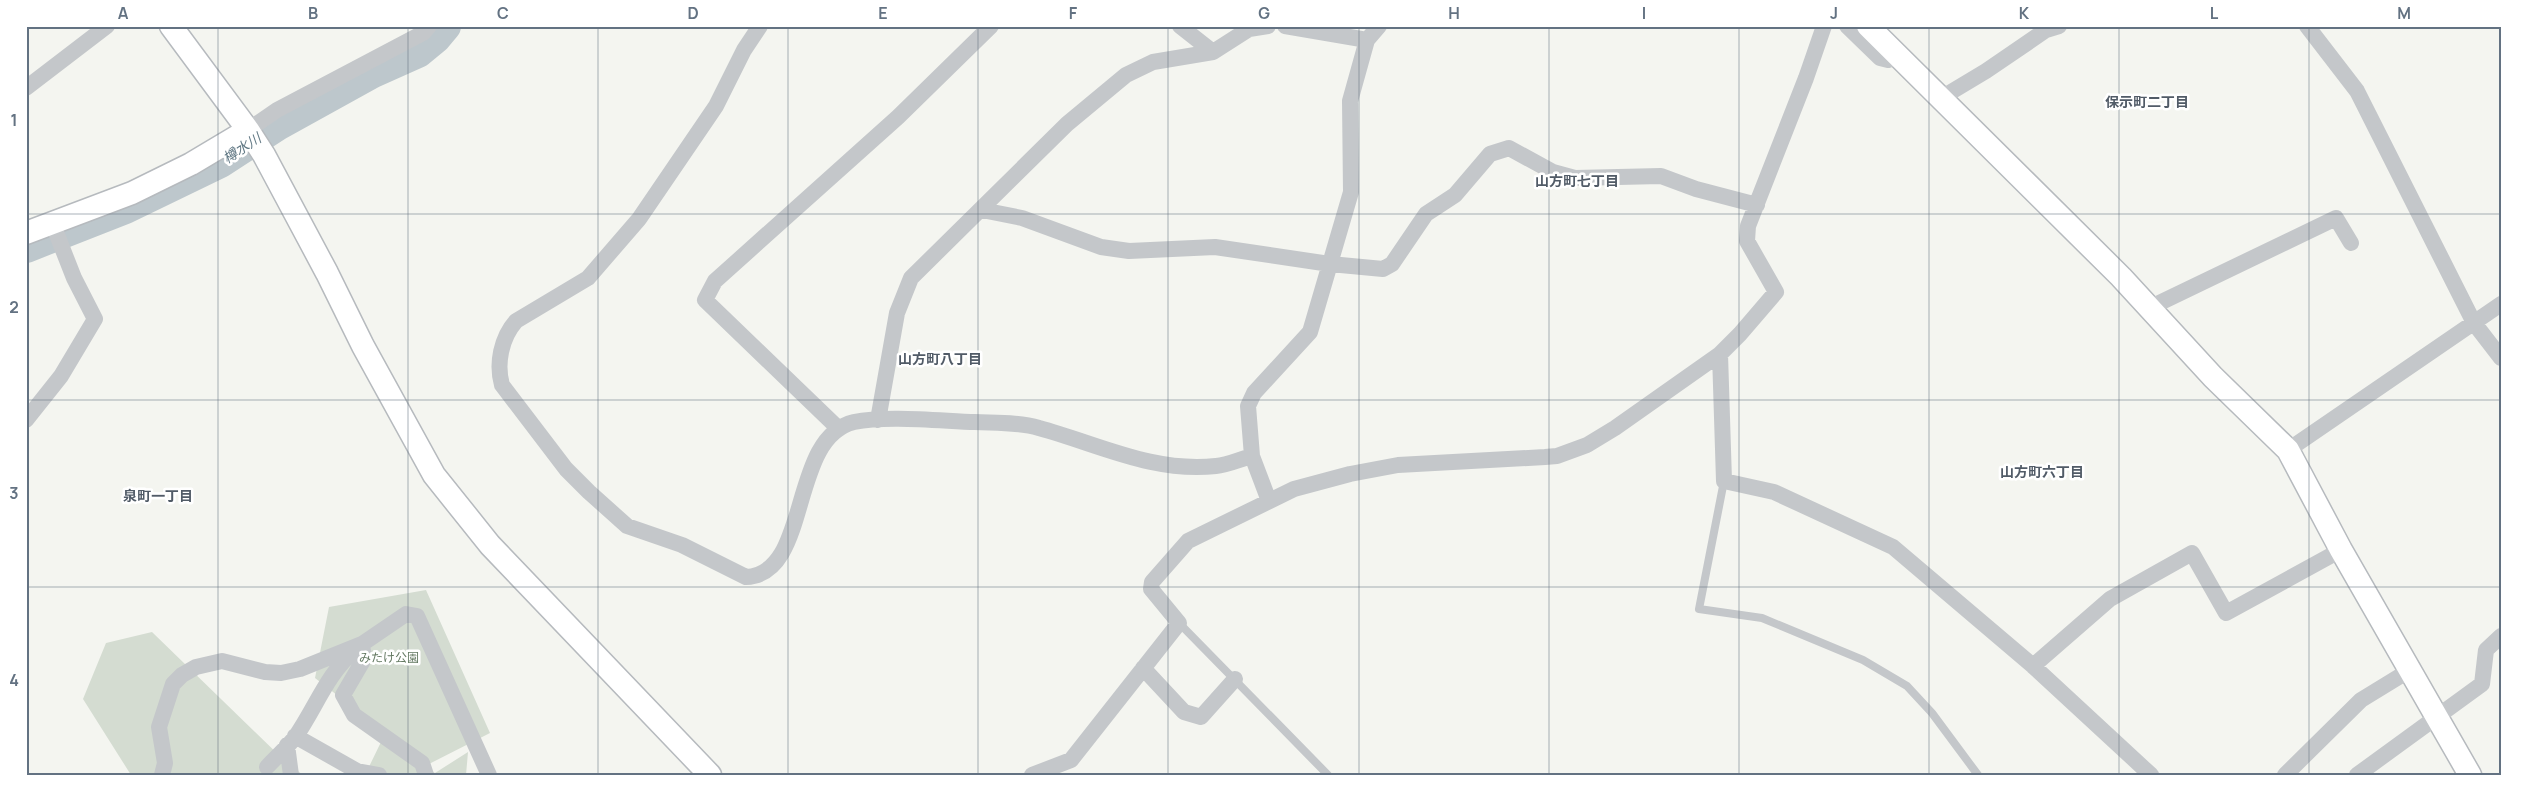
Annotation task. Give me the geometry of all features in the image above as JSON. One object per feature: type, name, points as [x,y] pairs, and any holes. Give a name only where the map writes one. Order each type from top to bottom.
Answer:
[{"type":"street","points":[[26,88],[107,26]]},
{"type":"street","points":[[170,26],[249,131],[264,155],[327,273],[363,346],[434,475],[490,545],[710,775]]},
{"type":"street","points":[[26,233],[132,193],[191,164],[249,131],[278,110],[422,32],[428,26]]},
{"type":"street","points":[[760,26],[744,50],[716,106],[639,219],[588,278],[512,326],[503,344],[499,375],[502,385],[566,469],[609,511],[632,528],[682,545],[746,577],[762,573],[776,562],[790,534],[813,464],[823,445],[839,429],[853,422],[878,420],[1022,424],[1123,456],[1147,462],[1180,466],[1216,466],[1252,456]]},
{"type":"street","points":[[839,429],[705,300],[715,281],[898,117],[991,26]]},
{"type":"street","points":[[1180,26],[1213,52]]},
{"type":"street","points":[[878,420],[897,312],[911,278],[1067,124],[1134,69],[1176,56],[1213,52],[1249,29],[1268,26]]},
{"type":"street","points":[[1285,26],[1367,40]]},
{"type":"street","points":[[1269,501],[1252,456],[1248,406],[1254,393],[1310,332],[1351,192],[1350,101],[1367,40],[1379,26]]},
{"type":"street","points":[[1032,775],[1070,760],[1180,623],[1151,589],[1152,582],[1188,541],[1294,489],[1317,482],[1398,465],[1557,456],[1601,436],[1720,354],[1776,292],[1747,241],[1748,226],[1824,26]]},
{"type":"street","points":[[1847,26],[1880,58],[1888,60],[1898,56]]},
{"type":"street","points":[[1868,26],[2121,277],[2213,377],[2288,450],[2341,550],[2470,775]]},
{"type":"street","points":[[1941,98],[1986,72],[2046,30],[2059,26]]},
{"type":"street","points":[[2307,26],[2357,91],[2474,323],[2501,358]]},
{"type":"street","points":[[982,210],[1022,218],[1101,247],[1129,252],[1215,246],[1330,264],[1383,269],[1392,264],[1426,214],[1455,195],[1490,154],[1510,148],[1553,172],[1575,178],[1661,176],[1696,189],[1757,205]]},
{"type":"street","points":[[2149,308],[2336,218],[2351,243]]},
{"type":"street","points":[[26,420],[62,376],[95,319],[74,278],[53,223]]},
{"type":"street","points":[[2288,450],[2501,304]]},
{"type":"street","points":[[1720,354],[1724,481],[1774,492],[1893,547],[2033,666],[2148,774]]},
{"type":"street","points":[[2033,666],[2110,599],[2192,553],[2226,613],[2341,550]]},
{"type":"street","points":[[267,767],[291,741],[328,680],[344,660],[362,644],[406,614],[417,616],[489,775]]},
{"type":"street","points":[[2357,775],[2438,718],[2482,684],[2486,650],[2501,636]]},
{"type":"street","points":[[162,775],[164,763],[159,727],[173,684],[182,675],[196,667],[222,661],[265,672],[282,673],[300,669],[362,644]]},
{"type":"street","points":[[362,644],[364,659],[343,695],[354,715],[422,763],[426,775]]},
{"type":"street","points":[[1143,668],[1184,712],[1201,717],[1235,679]]},
{"type":"street","points":[[2285,775],[2361,700],[2410,670]]},
{"type":"street","points":[[291,741],[291,775]]},
{"type":"street","points":[[291,741],[357,771],[379,775]]},
{"type":"lane","points":[[1724,481],[1699,609],[1762,618],[1863,660],[1907,686],[1932,713],[1978,775]]},
{"type":"lane","points":[[1180,623],[1328,775]]},
{"type":"green space","name":"みたけ公園","points":[[426,590],[490,733],[427,765],[315,678],[329,607]]},
{"type":"green space","points":[[152,632],[286,762],[303,775],[131,775],[83,699],[106,643]]},
{"type":"green space","points":[[381,742],[435,773],[468,752],[466,775],[365,775]]},
{"type":"waterway","name":"樽水川","points":[[26,247],[125,208],[220,162],[277,125],[371,73],[418,52],[435,38],[445,26]]},
{"type":"district","name":"保示町二丁目","points":[[2147,102]]},
{"type":"district","name":"山方町七丁目","points":[[1577,181]]},
{"type":"district","name":"山方町八丁目","points":[[940,359]]},
{"type":"district","name":"山方町六丁目","points":[[2042,472]]},
{"type":"district","name":"泉町一丁目","points":[[158,496]]}]
